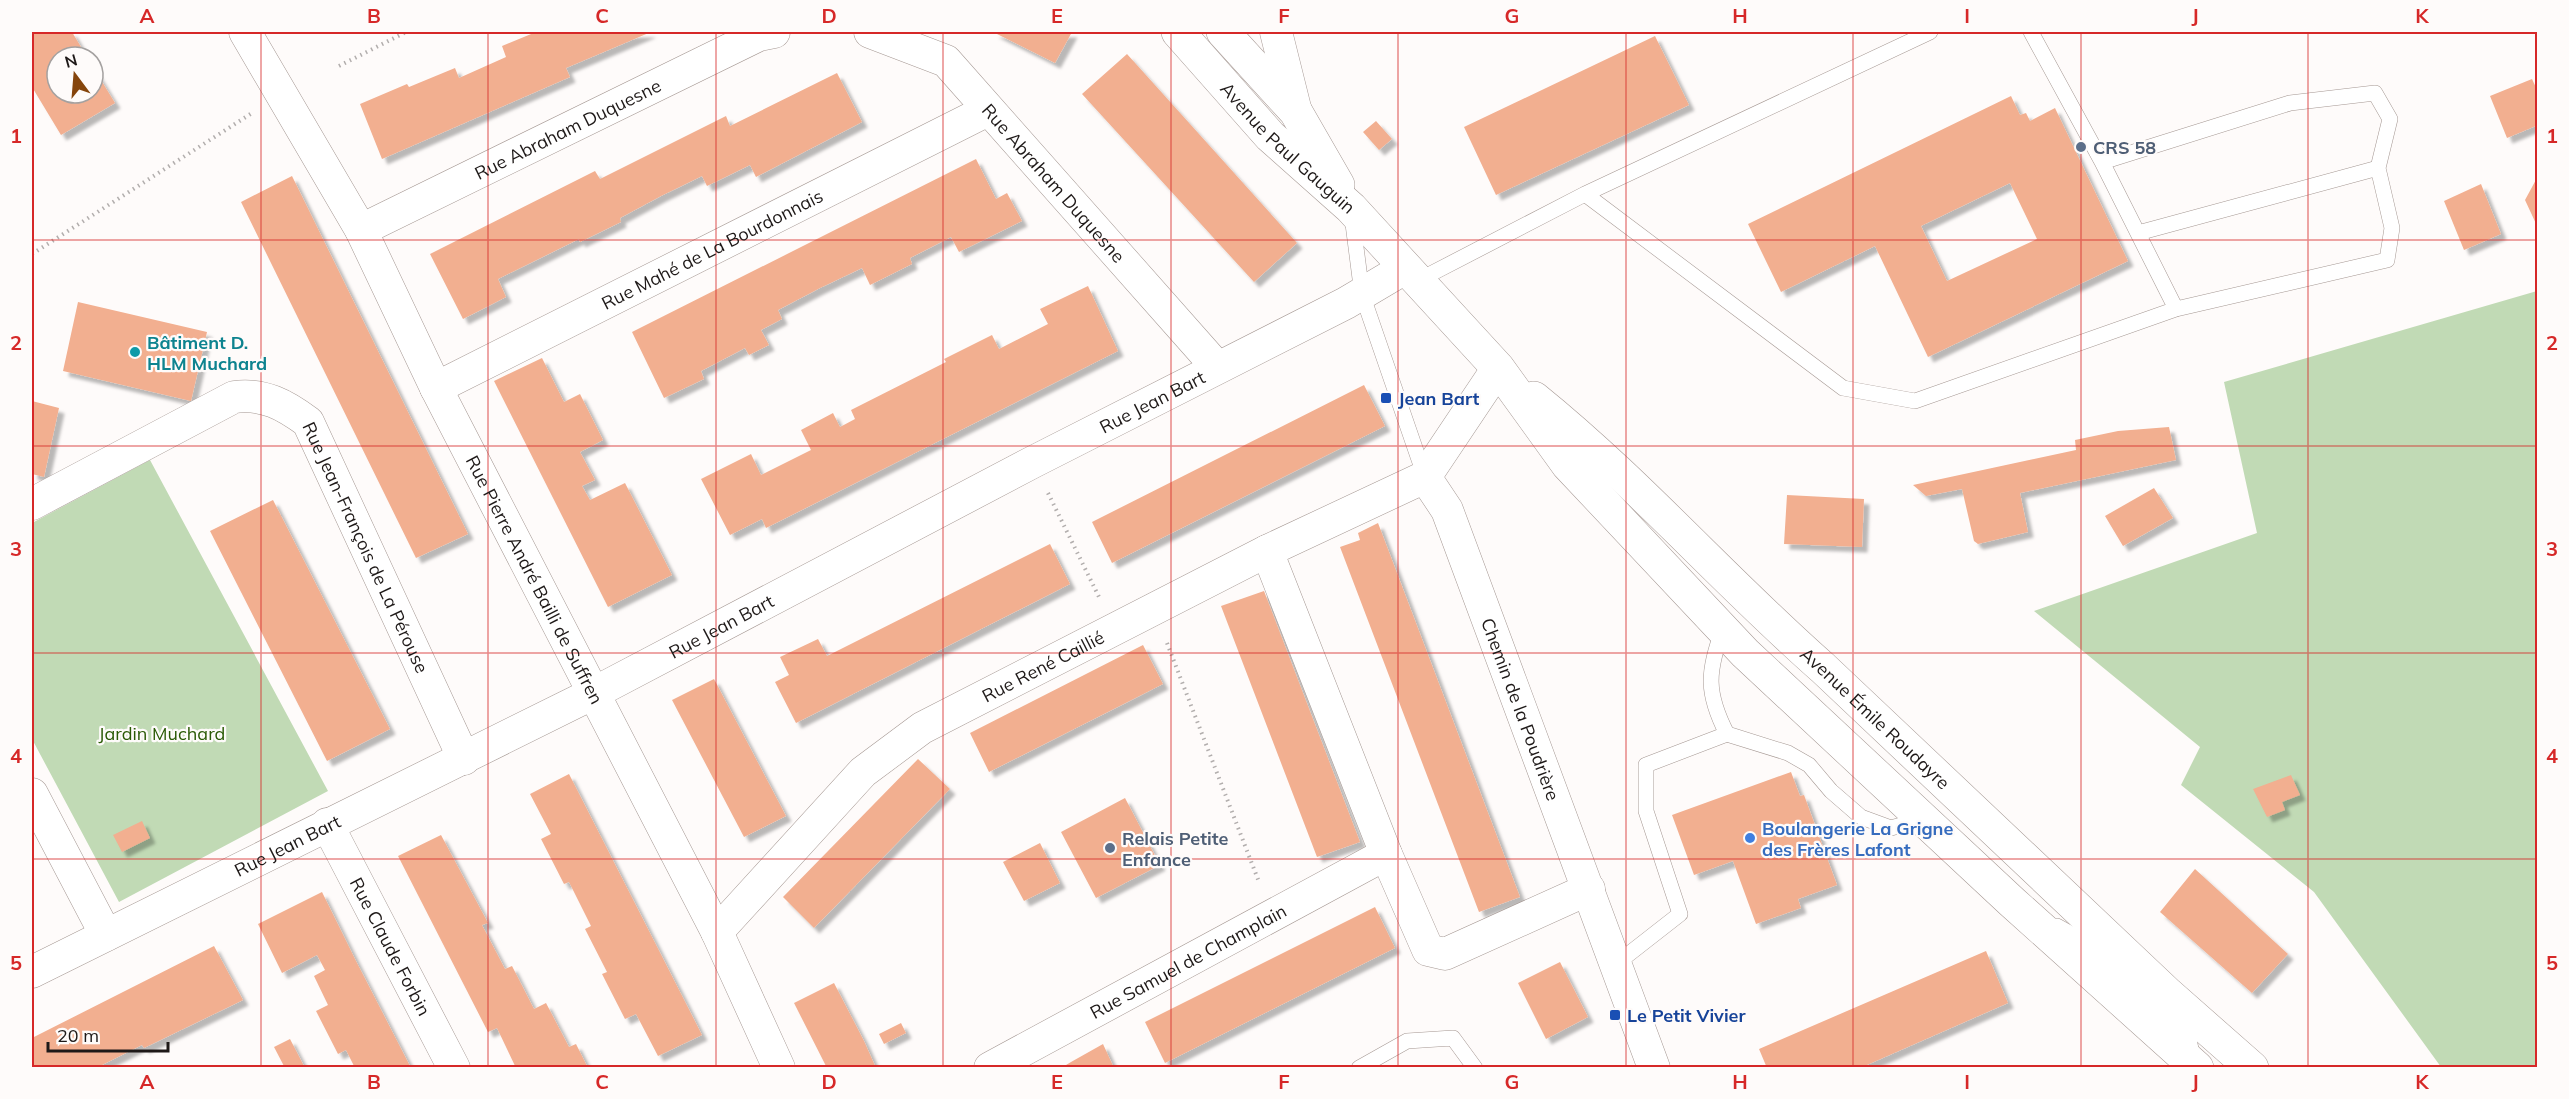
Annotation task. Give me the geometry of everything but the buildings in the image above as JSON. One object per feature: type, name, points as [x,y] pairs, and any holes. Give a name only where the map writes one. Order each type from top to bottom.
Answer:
[{"type":"street","name":"Rue Pierre André Bailli de Suffren","points":[[245,32],[361,230],[436,388],[592,694],[717,932],[779,1068]]},
{"type":"street","name":"Rue Abraham Duquesne","points":[[361,230],[759,35],[774,32]]},
{"type":"street","name":"Rue Abraham Duquesne","points":[[870,32],[946,62],[1057,184],[1217,368]]},
{"type":"street","name":"Avenue Paul Gauguin","points":[[1178,32],[1195,44],[1270,136],[1351,208]]},
{"type":"street","name":"Avenue Paul Gauguin","points":[[1223,32],[1296,112],[1351,208]]},
{"type":"street","points":[[1276,32],[1296,112]]},
{"type":"street","name":"Rue Mahé de La Bourdonnais","points":[[436,388],[988,110]]},
{"type":"street","name":"Avenue Émile Roudayre","points":[[1351,208],[1498,368],[1568,465],[1723,629],[2012,902],[2195,1066]]},
{"type":"street","name":"Rue Jean Bart","points":[[32,972],[327,824],[464,759],[1033,462],[1362,294],[1411,274]]},
{"type":"street","points":[[1425,477],[1498,368]]},
{"type":"street","name":"Avenue Émile Roudayre","points":[[1498,368],[1591,444],[1779,629],[2168,994],[2252,1068]]},
{"type":"street","name":"Rue Jean-François de La Pérouse","points":[[32,504],[234,397],[251,395],[284,405],[308,422],[464,759]]},
{"type":"street","name":"Rue René Caillié","points":[[717,932],[863,772],[922,728],[1267,551],[1425,477]]},
{"type":"street","name":"Chemin de la Poudrière","points":[[1425,477],[1447,510],[1654,1068]]},
{"type":"street","points":[[1267,551],[1386,854],[1428,950],[1445,954],[1589,889]]},
{"type":"street","points":[[32,794],[106,935]]},
{"type":"street","name":"Rue Claude Forbin","points":[[327,824],[454,1068]]},
{"type":"street","name":"Rue Samuel de Champlain","points":[[990,1068],[1386,854]]},
{"type":"lane","points":[[1411,274],[1930,32]]},
{"type":"lane","points":[[2031,32],[2102,162],[2176,309]]},
{"type":"lane","points":[[1585,194],[1843,388],[1915,401],[2176,309],[2387,260],[2392,228],[2379,168],[2390,119],[2375,93],[2290,103],[2102,162]]},
{"type":"lane","points":[[2138,233],[2379,168]]},
{"type":"lane","points":[[1351,208],[1362,294],[1425,477]]},
{"type":"lane","points":[[1723,629],[1713,658],[1709,682],[1715,710],[1727,734]]},
{"type":"lane","points":[[1616,964],[1680,914],[1646,811],[1646,765],[1727,734],[1788,753],[1809,765],[1831,791],[1861,817],[1891,828],[1924,819]]},
{"type":"lane","points":[[1359,1068],[1407,1041],[1453,1038],[1475,1068]]},
{"type":"path","points":[[339,66],[406,32]]},
{"type":"path","points":[[32,254],[281,95]]},
{"type":"path","points":[[1033,462],[1115,630]]},
{"type":"path","points":[[1153,609],[1272,916]]},
{"type":"green space","points":[[2537,291],[2537,1067],[2441,1067],[2314,892],[2181,785],[2200,747],[2034,611],[2257,533],[2224,382]]},
{"type":"green space","name":"Jardin Muchard","points":[[150,460],[328,791],[119,902],[32,739],[32,523]]},
{"type":"place","name":"CRS 58","points":[[2081,147]]},
{"type":"place","name":"Bâtiment D. HLM Muchard","points":[[135,352]]},
{"type":"place","name":"Jean Bart","points":[[1386,398]]},
{"type":"place","name":"Boulangerie La Grigne des Frères Lafont","points":[[1750,838]]},
{"type":"place","name":"Relais Petite Enfance","points":[[1110,848]]},
{"type":"place","name":"Le Petit Vivier","points":[[1615,1015]]}]
